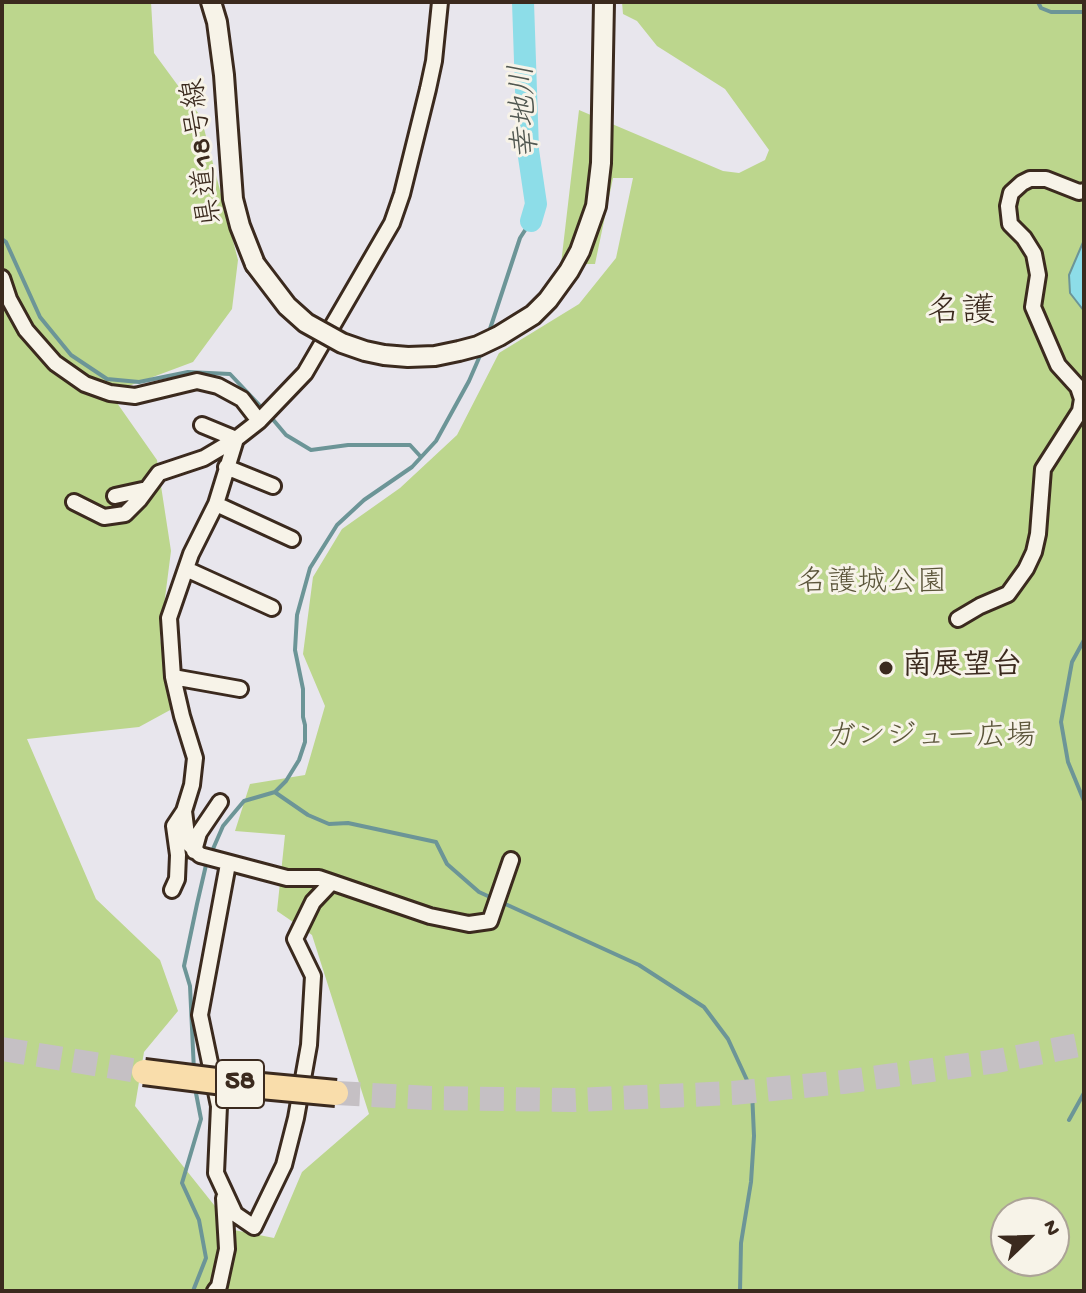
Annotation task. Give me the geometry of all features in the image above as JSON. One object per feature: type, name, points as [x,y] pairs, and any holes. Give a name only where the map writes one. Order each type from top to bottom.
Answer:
[{"type":"highway","name":"58","points":[[144,1072],[336,1093]]},
{"type":"main road","name":"県道18号線","points":[[211,2],[217,22],[224,75],[233,199],[255,264],[280,299],[306,323],[342,343],[365,351],[408,357],[459,351],[499,336],[533,315],[569,271],[585,240],[596,206],[601,163],[604,2]]},
{"type":"street","points":[[74,502],[104,517],[125,514],[159,473],[204,458],[236,439],[260,420],[305,373],[392,223],[428,89],[440,2]]},
{"type":"street","points":[[958,619],[1008,594],[1026,569],[1038,534],[1043,469],[1080,411],[1082,399],[1078,387],[1058,365],[1033,307],[1038,275],[1034,254],[1010,224],[1008,206],[1011,193],[1030,179],[1046,179],[1079,192],[1084,191]]},
{"type":"street","points":[[2,278],[9,299],[26,330],[55,363],[85,384],[110,393],[135,396],[197,381],[218,386],[242,399],[260,420]]},
{"type":"street","points":[[202,425],[236,439]]},
{"type":"street","points":[[172,890],[177,879],[174,826],[184,811],[192,785],[195,758],[173,677],[169,618],[191,554],[216,504],[236,439]]},
{"type":"street","points":[[226,467],[273,486]]},
{"type":"street","points":[[115,496],[147,489]]},
{"type":"street","points":[[216,504],[292,539]]},
{"type":"street","points":[[186,569],[272,608]]},
{"type":"street","points":[[173,677],[240,689]]},
{"type":"street","points":[[197,853],[199,833],[220,802]]},
{"type":"street","points":[[184,811],[188,843],[197,853],[224,863],[287,878],[319,878],[430,916],[469,924],[490,921],[511,860]]},
{"type":"street","points":[[224,863],[200,1015],[219,1106],[216,1173],[235,1214],[254,1227],[284,1165],[309,1045],[313,976],[295,939],[313,902],[331,883]]},
{"type":"street","points":[[215,1291],[219,1286],[227,1249],[224,1190]]},
{"type":"green space","points":[[2,2],[151,2],[154,53],[201,117],[238,260],[232,309],[193,362],[110,393],[157,460],[171,551],[160,637],[172,709],[139,727],[27,739],[96,899],[160,960],[178,1011],[144,1052],[135,1106],[234,1230],[274,1238],[302,1172],[369,1114],[312,935],[277,911],[285,835],[235,831],[250,784],[305,775],[325,706],[303,654],[313,577],[342,529],[400,488],[457,435],[499,353],[579,304],[616,258],[633,178],[613,178],[595,264],[561,264],[579,110],[723,171],[739,173],[765,160],[769,150],[725,89],[657,46],[637,21],[623,14],[622,2],[1084,2],[1084,1291],[2,1291]]},
{"type":"water","points":[[1084,240],[1084,311],[1070,293],[1069,275]]},
{"type":"waterway","name":"幸地川","points":[[523,2],[528,150],[536,204],[531,221]]},
{"type":"waterway","points":[[1038,2],[1041,8],[1051,12],[1084,12]]},
{"type":"waterway","points":[[488,335],[520,238],[531,221]]},
{"type":"waterway","points":[[2,239],[40,317],[71,355],[107,379],[139,382],[188,372],[230,374],[264,410]]},
{"type":"waterway","points":[[194,1071],[190,986],[184,966],[197,904],[206,865],[223,826],[244,801],[275,792],[299,760],[305,742],[305,725],[303,689],[295,650],[297,615],[310,568],[337,525],[364,500],[412,467],[436,441],[482,351]]},
{"type":"waterway","points":[[270,416],[286,435],[311,450],[348,445],[410,445],[421,457]]},
{"type":"waterway","points":[[1084,640],[1072,662],[1061,722],[1068,762],[1084,801]]},
{"type":"waterway","points":[[276,793],[308,815],[329,824],[348,823],[436,842],[447,864],[479,892],[639,965],[704,1007],[728,1039],[752,1091],[754,1136],[751,1182],[741,1243],[740,1291]]},
{"type":"waterway","points":[[193,1291],[206,1258],[199,1220],[182,1183],[201,1119],[195,1088]]},
{"type":"waterway","points":[[1069,1120],[1084,1093]]},
{"type":"tunnel","points":[[336,1093],[574,1100],[733,1093],[997,1061],[1084,1044]]},
{"type":"tunnel","points":[[2,1049],[144,1072]]},
{"type":"place","name":"南展望台","points":[[886,668]]},
{"type":"district","name":"名護","points":[[961,315]]},
{"type":"park label","name":"名護城公園","points":[[872,585]]},
{"type":"park label","name":"ガンジュー広場","points":[[931,739]]}]
